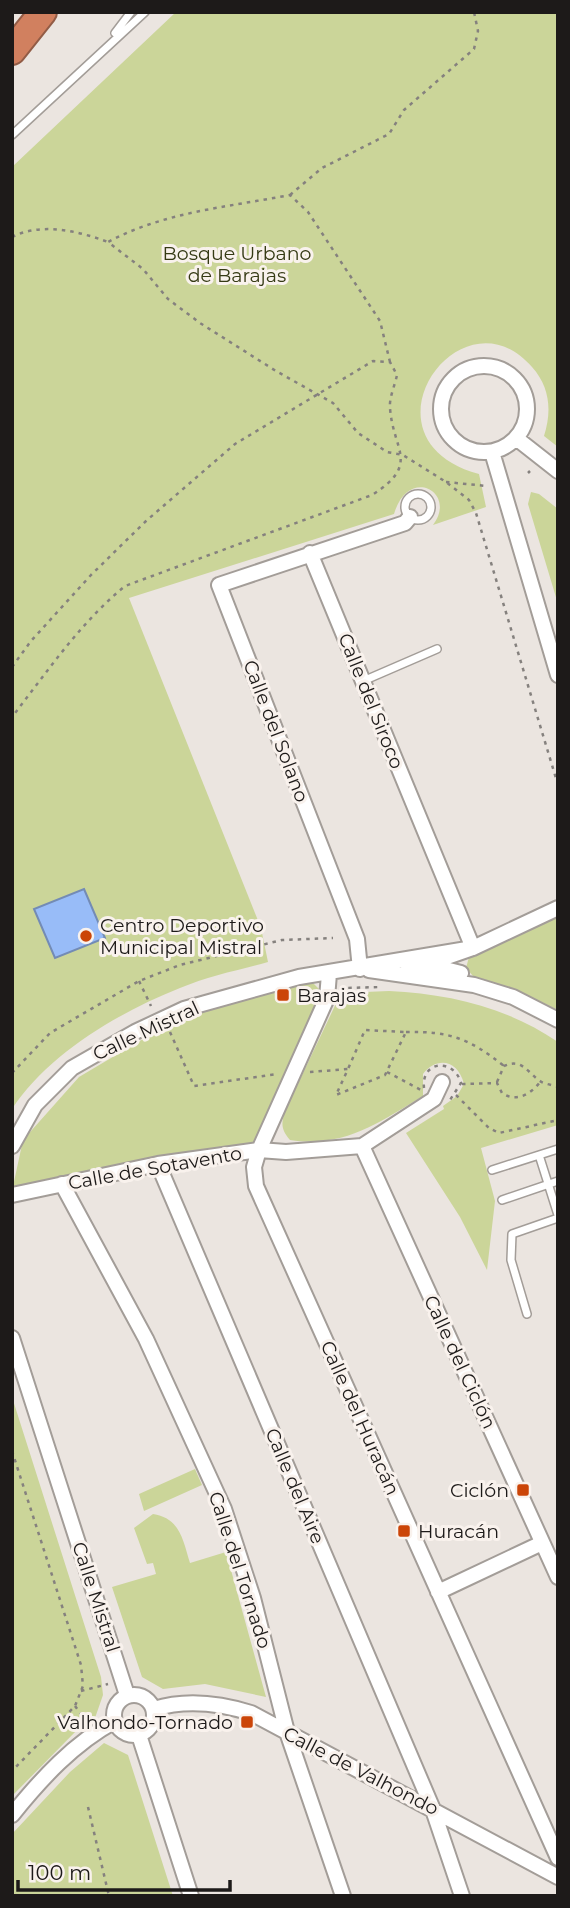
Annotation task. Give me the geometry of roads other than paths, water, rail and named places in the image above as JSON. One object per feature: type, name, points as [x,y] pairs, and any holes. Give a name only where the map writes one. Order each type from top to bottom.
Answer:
[{"type":"highway","points":[[12,51],[43,12]]},
{"type":"street","points":[[478,367],[493,367],[507,373],[518,383],[525,396],[527,411],[524,425],[516,438],[492,452],[477,452],[463,446],[451,436],[444,424],[441,408],[444,394],[452,381],[463,372],[478,367]]},
{"type":"street","points":[[516,438],[558,471]]},
{"type":"street","points":[[492,452],[558,675]]},
{"type":"street","points":[[310,553],[405,523],[410,517]]},
{"type":"street","name":"Calle del Siroco","points":[[310,553],[473,948]]},
{"type":"street","name":"Calle del Solano","points":[[310,553],[219,585],[357,939],[360,969]]},
{"type":"street","points":[[395,981],[558,908]]},
{"type":"street","points":[[360,969],[473,948]]},
{"type":"street","points":[[461,973],[461,957],[473,948]]},
{"type":"street","points":[[408,958],[461,973],[474,985]]},
{"type":"street","points":[[360,969],[395,981],[474,985],[513,997],[558,1020]]},
{"type":"street","name":"Calle Mistral","points":[[12,1146],[35,1105],[72,1068],[135,1032],[184,1009],[243,990],[299,977],[360,969]]},
{"type":"street","name":"Calle del Huracán","points":[[329,974],[327,998],[269,1122],[259,1150],[254,1167],[256,1186],[558,1858]]},
{"type":"street","name":"Calle de Sotavento","points":[[12,1195],[158,1164],[259,1150],[286,1152],[362,1146],[434,1099],[442,1082]]},
{"type":"street","name":"Calle del Ciclón","points":[[362,1146],[558,1577]]},
{"type":"street","name":"Calle del Aire","points":[[158,1164],[432,1807],[462,1896]]},
{"type":"street","name":"Calle del Tornado","points":[[62,1184],[146,1339],[224,1509],[253,1598],[287,1732],[343,1896]]},
{"type":"street","name":"Calle Mistral","points":[[12,1339],[127,1695]]},
{"type":"street","points":[[438,1591],[542,1543]]},
{"type":"street","points":[[127,1695],[144,1696],[154,1709],[154,1722],[139,1735],[123,1732],[115,1721],[116,1705],[127,1695]]},
{"type":"street","name":"Calle de Valhondo","points":[[154,1709],[186,1703],[209,1704],[251,1713],[432,1807],[558,1877]]},
{"type":"street","points":[[12,1815],[47,1774],[93,1732],[115,1721]]},
{"type":"street","points":[[139,1735],[191,1896]]},
{"type":"lane","points":[[107,45],[131,12]]},
{"type":"lane","points":[[12,135],[145,12]]},
{"type":"lane","points":[[363,681],[437,649]]},
{"type":"lane","points":[[492,1170],[558,1149]]},
{"type":"lane","points":[[527,1314],[511,1260],[512,1234],[558,1216],[539,1154]]},
{"type":"lane","points":[[502,1200],[558,1181]]},
{"type":"water","points":[[84,889],[105,938],[55,958],[34,909]]},
{"type":"place","name":"Centro Deportivo Municipal Mistral","points":[[86,936]]},
{"type":"place","name":"Barajas","points":[[283,995]]},
{"type":"place","name":"Ciclón","points":[[523,1490]]},
{"type":"place","name":"Huracán","points":[[404,1531]]},
{"type":"place","name":"Valhondo-Tornado","points":[[247,1722]]},
{"type":"park label","name":"Bosque Urbano de Barajas","points":[[237,264]]}]
